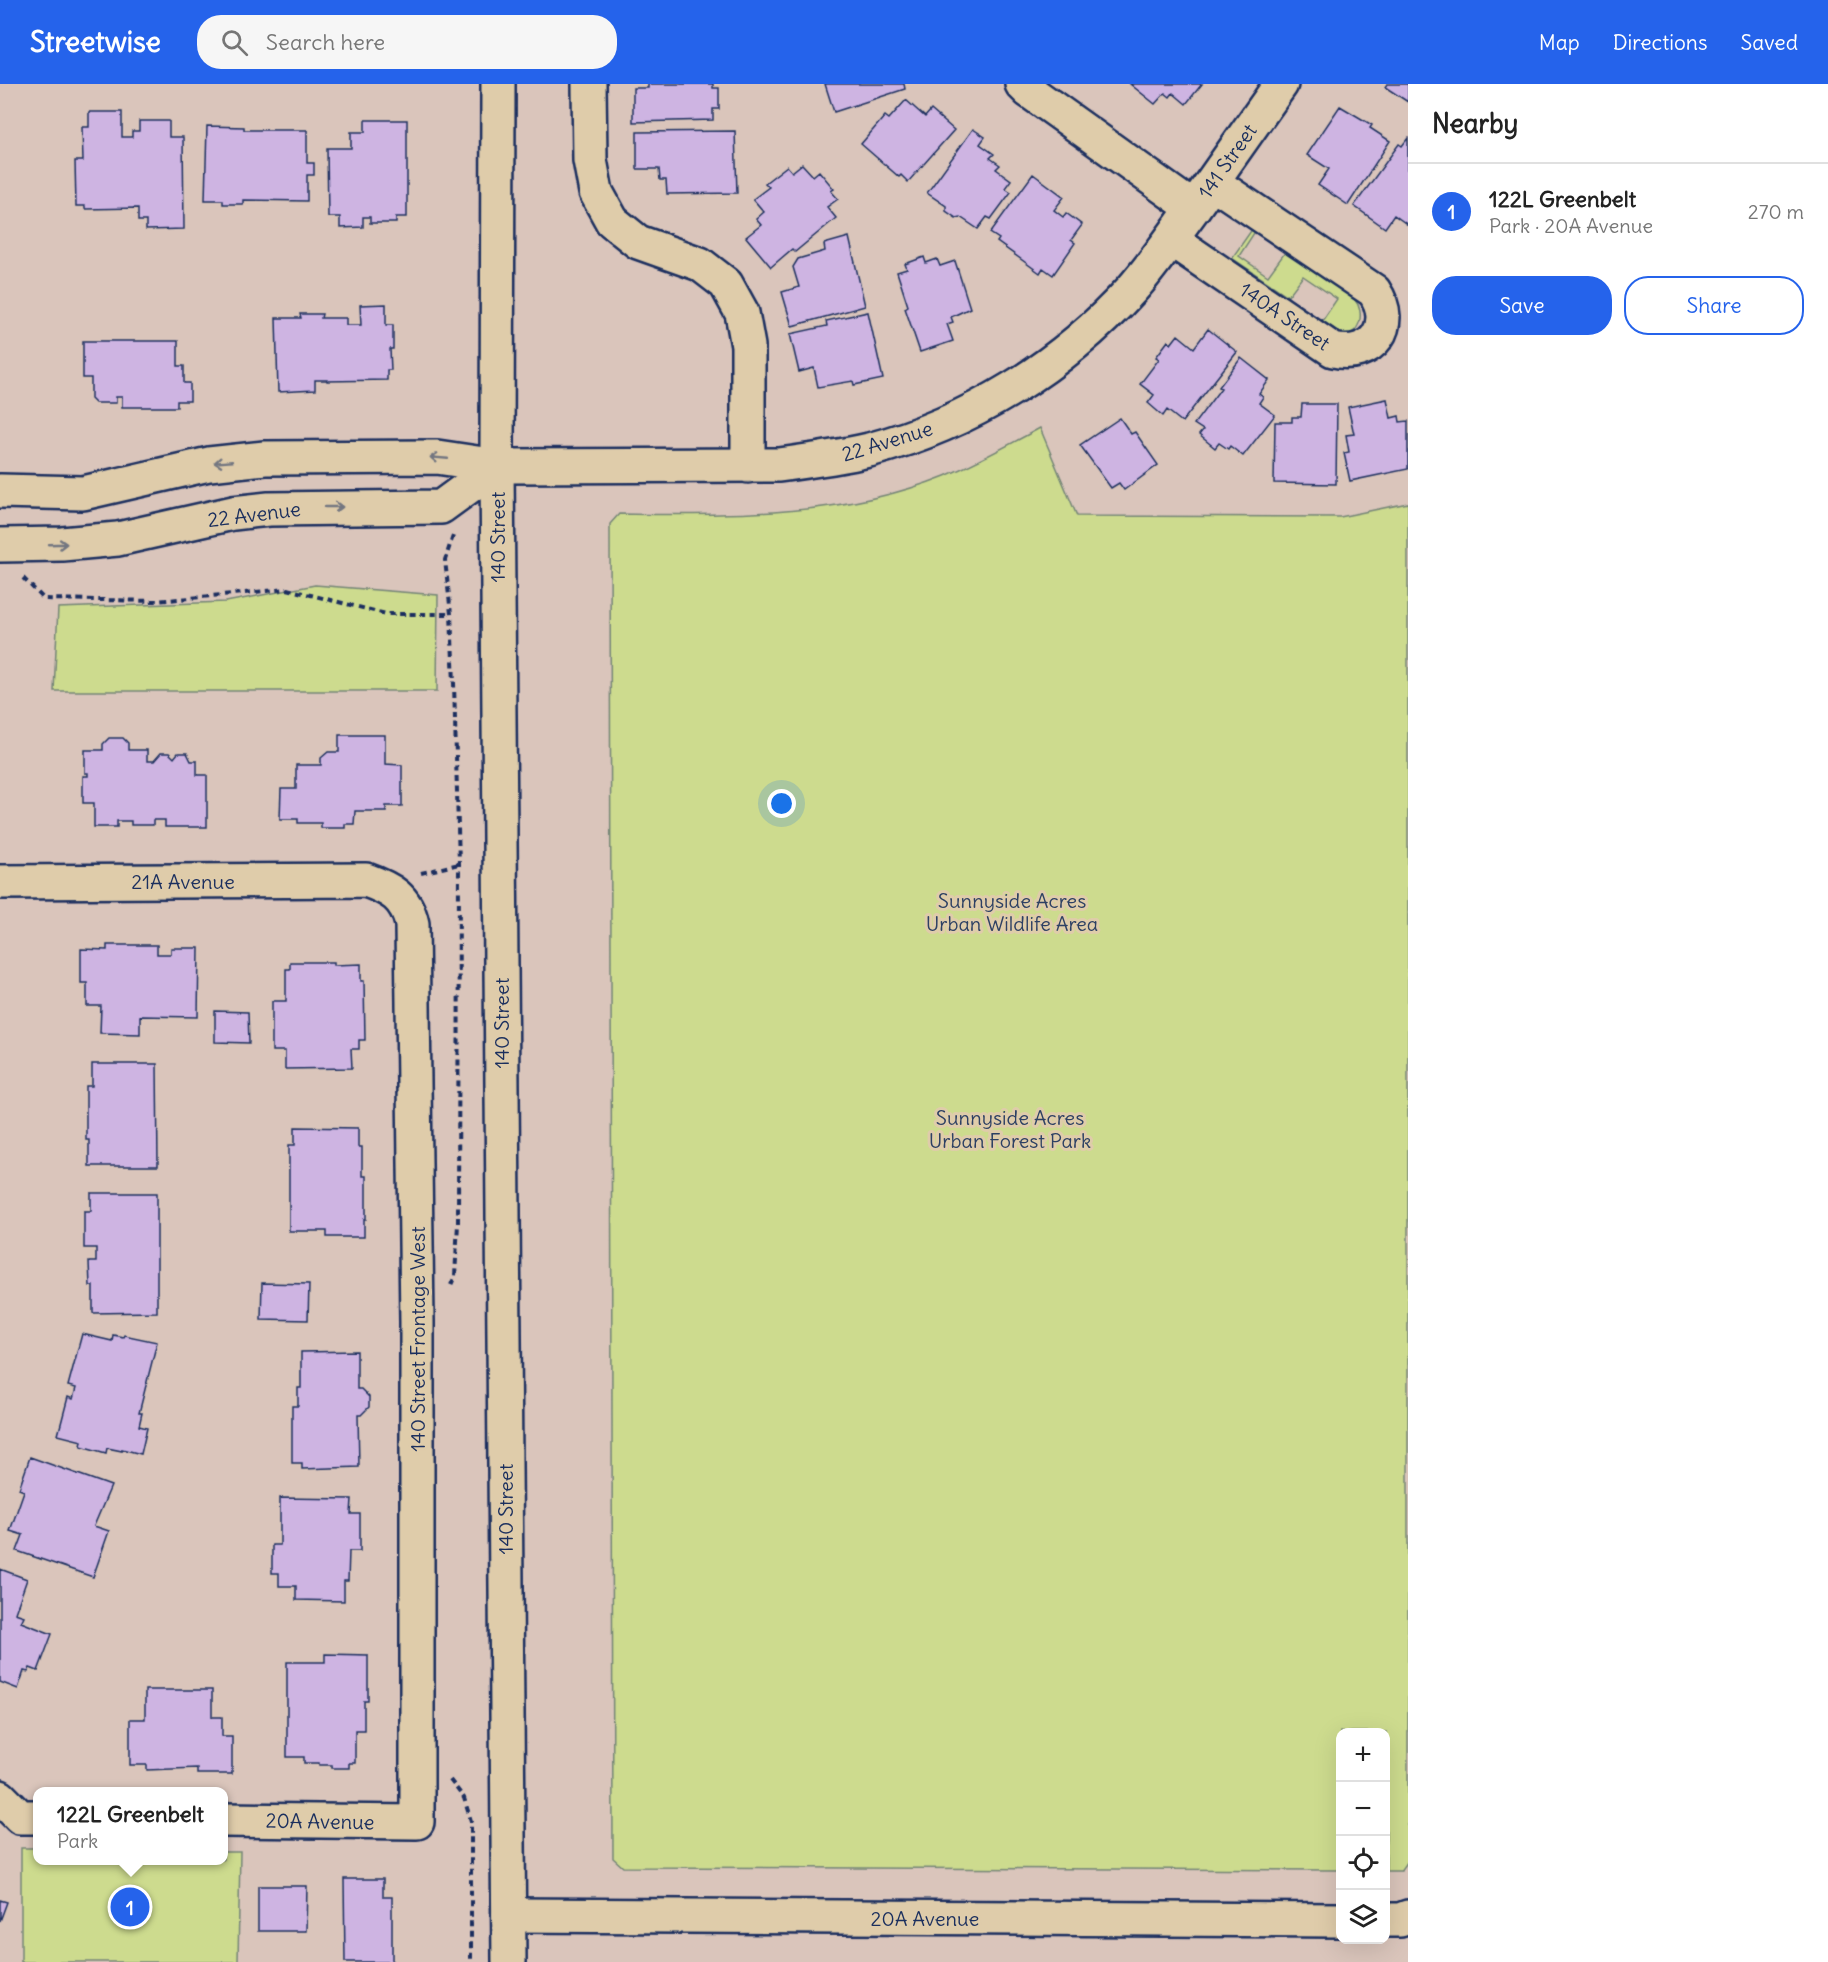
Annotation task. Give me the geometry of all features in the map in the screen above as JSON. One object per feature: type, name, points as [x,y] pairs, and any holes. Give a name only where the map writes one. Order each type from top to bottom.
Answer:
[{"type":"street","name":"140 Street","points":[[498,84],[497,466],[509,1962]]},
{"type":"street","points":[[589,84],[590,160],[596,192],[612,221],[638,242],[700,264],[726,285],[742,313],[748,345],[747,466]]},
{"type":"street","points":[[1022,84],[1193,208]]},
{"type":"street","name":"141 Street","points":[[1193,208],[1281,84]]},
{"type":"street","name":"140A Street","points":[[1172,240],[1334,350],[1358,351],[1369,345],[1377,336],[1384,313],[1381,301],[1374,291],[1212,182]]},
{"type":"street","name":"22 Avenue","points":[[0,491],[83,493],[209,464],[265,458],[437,457],[497,466],[747,466],[802,462],[868,450],[953,420],[993,400],[1059,357],[1102,320],[1132,288],[1172,240],[1193,208]]},
{"type":"street","points":[[265,458],[269,509]]},
{"type":"street","name":"22 Avenue","points":[[0,545],[62,544],[118,539],[233,513],[269,509],[441,507],[497,466]]},
{"type":"street","name":"21A Avenue","points":[[0,882],[366,880]]},
{"type":"street","name":"140 Street Frontage West","points":[[366,880],[386,887],[401,899],[409,910],[412,924],[417,1323],[417,1822]]},
{"type":"street","points":[[0,1797],[20,1817],[33,1817]]},
{"type":"street","name":"20A Avenue","points":[[228,1820],[417,1822]]},
{"type":"street","name":"20A Avenue","points":[[508,1915],[1336,1920]]},
{"type":"street","points":[[1390,1920],[1408,1917]]},
{"type":"path","points":[[20,575],[44,599],[157,601],[287,589],[386,614],[451,614]]},
{"type":"path","points":[[412,875],[459,864]]},
{"type":"green space","points":[[1253,228],[1256,230],[1239,256],[1268,276],[1286,251],[1355,300],[1360,317],[1357,328],[1353,332],[1341,335],[1320,324],[1337,299],[1303,276],[1288,296],[1232,258]]},
{"type":"green space","name":"Sunnyside Acres Urban Forest Park","points":[[1040,428],[1077,516],[1340,517],[1408,503],[1408,1861],[1401,1871],[1390,1871],[1390,1728],[1336,1728],[1336,1870],[623,1867],[613,1858],[610,524],[619,514],[785,511],[866,500],[906,490],[945,476]]},
{"type":"green space","points":[[315,585],[438,595],[437,691],[54,691],[58,608],[226,602]]},
{"type":"green space","points":[[21,1848],[33,1848],[33,1865],[228,1865],[228,1852],[240,1852],[238,1962],[21,1962]]},
{"type":"building","points":[[648,84],[713,84],[713,88],[719,88],[719,109],[713,109],[713,120],[633,122],[633,88],[648,88]]},
{"type":"building","points":[[825,84],[904,84],[905,89],[834,112]]},
{"type":"building","points":[[1130,84],[1202,84],[1186,104],[1173,93],[1170,97],[1165,93],[1155,104]]},
{"type":"building","points":[[1387,84],[1408,84],[1408,102],[1385,87]]},
{"type":"building","points":[[906,100],[925,117],[931,110],[954,130],[908,182],[861,144],[885,116],[889,119]]},
{"type":"building","points":[[1340,106],[1372,125],[1370,128],[1390,141],[1348,205],[1318,185],[1329,169],[1307,155]]},
{"type":"building","points":[[89,112],[122,112],[122,137],[132,137],[132,131],[139,131],[139,121],[169,121],[169,137],[183,137],[184,229],[146,230],[146,221],[138,221],[138,208],[85,209],[85,206],[76,206],[75,161],[83,161],[82,127],[89,127]]},
{"type":"building","points":[[365,120],[407,120],[407,217],[396,217],[396,223],[370,223],[370,217],[363,217],[363,227],[340,228],[340,217],[328,217],[327,148],[351,148],[351,132],[365,132]]},
{"type":"building","points":[[207,126],[244,127],[244,130],[307,130],[307,163],[314,163],[314,175],[307,175],[307,201],[243,200],[243,204],[223,204],[223,200],[205,200]]},
{"type":"building","points":[[973,129],[985,137],[980,144],[994,154],[990,158],[1000,165],[996,169],[1011,180],[1005,188],[1011,192],[991,219],[987,217],[978,229],[946,211],[946,206],[927,193]]},
{"type":"building","points":[[735,131],[737,193],[667,194],[666,180],[660,180],[659,169],[637,169],[637,132]]},
{"type":"building","points":[[1408,138],[1408,225],[1394,215],[1385,228],[1354,206],[1399,144],[1402,146]]},
{"type":"building","points":[[802,164],[813,176],[819,171],[834,189],[831,191],[838,199],[827,207],[836,218],[795,252],[792,249],[771,267],[746,237],[761,225],[756,219],[764,212],[753,199],[769,187],[765,183],[787,166],[792,172]]},
{"type":"building","points":[[1033,174],[1064,197],[1054,210],[1063,217],[1066,213],[1082,225],[1071,240],[1075,243],[1053,275],[1043,268],[1040,273],[997,242],[999,239],[990,233]]},
{"type":"building","points":[[849,237],[865,306],[792,326],[782,292],[799,287],[793,267],[798,259],[825,251],[824,244]]},
{"type":"building","points":[[924,257],[926,263],[937,259],[940,266],[955,261],[970,308],[951,317],[953,322],[947,324],[953,341],[920,352],[905,308],[908,306],[897,272],[907,269],[905,264]]},
{"type":"building","points":[[386,304],[386,325],[393,325],[393,349],[390,349],[391,370],[387,370],[387,380],[315,380],[315,390],[278,392],[276,318],[301,318],[300,314],[322,314],[321,318],[346,318],[346,325],[361,325],[360,305]]},
{"type":"building","points":[[868,312],[883,379],[854,385],[853,381],[818,387],[814,368],[799,372],[790,334],[827,326],[826,321]]},
{"type":"building","points":[[1208,329],[1237,352],[1182,422],[1167,410],[1163,416],[1148,403],[1154,395],[1140,384],[1159,359],[1156,357],[1168,341],[1171,344],[1178,335],[1194,348]]},
{"type":"building","points":[[83,341],[178,341],[178,366],[184,366],[184,383],[190,383],[190,401],[177,401],[177,407],[122,407],[122,397],[116,397],[116,403],[95,403],[91,399],[91,378],[83,378]]},
{"type":"building","points":[[1241,358],[1269,380],[1259,394],[1263,397],[1259,403],[1275,415],[1243,456],[1230,446],[1228,449],[1219,443],[1215,448],[1199,435],[1203,430],[1194,424]]},
{"type":"building","points":[[1387,399],[1391,418],[1399,416],[1400,422],[1408,421],[1408,469],[1350,481],[1344,453],[1349,452],[1346,435],[1354,434],[1348,407]]},
{"type":"building","points":[[1302,404],[1337,404],[1336,484],[1274,483],[1275,422],[1292,422],[1292,417],[1301,417]]},
{"type":"building","points":[[1120,418],[1131,434],[1135,432],[1158,465],[1124,490],[1119,483],[1111,488],[1080,445]]},
{"type":"building","points":[[339,735],[385,735],[385,764],[402,765],[402,806],[386,806],[386,811],[355,811],[354,824],[345,824],[345,828],[321,828],[321,823],[298,823],[298,819],[280,819],[281,789],[296,789],[296,765],[321,765],[321,758],[328,752],[339,752]]},
{"type":"building","points":[[109,738],[123,738],[128,743],[128,750],[147,750],[147,761],[154,761],[161,753],[169,753],[174,758],[178,753],[187,753],[191,761],[197,761],[197,775],[207,775],[207,827],[165,827],[165,820],[153,820],[153,825],[131,825],[131,821],[117,821],[117,827],[94,827],[94,803],[83,803],[83,776],[88,776],[88,773],[85,773],[85,750],[103,750],[103,744]]},
{"type":"building","points":[[107,945],[157,945],[157,954],[171,954],[171,948],[199,948],[198,1017],[140,1016],[140,1034],[100,1033],[101,1006],[87,1006],[87,983],[81,983],[81,949],[107,950]]},
{"type":"building","points":[[290,962],[361,964],[361,981],[364,981],[365,1040],[359,1040],[359,1049],[351,1049],[352,1068],[285,1069],[285,1051],[272,1051],[272,1001],[286,1001],[286,969],[290,969]]},
{"type":"building","points":[[215,1011],[248,1012],[249,1043],[215,1042]]},
{"type":"building","points":[[92,1064],[157,1064],[158,1166],[89,1166],[89,1140],[86,1140],[86,1086],[92,1086]]},
{"type":"building","points":[[295,1127],[358,1128],[358,1147],[362,1147],[362,1176],[366,1176],[364,1237],[327,1237],[327,1231],[289,1231],[289,1145],[295,1145]]},
{"type":"building","points":[[91,1193],[157,1193],[157,1312],[93,1313],[93,1286],[90,1286],[89,1262],[96,1262],[96,1248],[84,1248],[84,1211],[91,1211]]},
{"type":"building","points":[[262,1283],[309,1284],[308,1320],[261,1319]]},
{"type":"building","points":[[82,1334],[112,1341],[113,1335],[123,1337],[124,1335],[157,1342],[139,1413],[142,1413],[139,1426],[147,1428],[141,1454],[107,1448],[106,1453],[81,1446],[82,1441],[58,1435],[68,1397],[73,1399],[76,1388],[68,1386]]},
{"type":"building","points":[[357,1351],[357,1389],[361,1389],[369,1397],[369,1407],[358,1415],[359,1467],[302,1469],[302,1463],[292,1463],[292,1406],[298,1406],[298,1388],[301,1388],[301,1352]]},
{"type":"building","points":[[30,1457],[111,1486],[94,1526],[109,1531],[93,1577],[17,1551],[23,1535],[10,1531],[24,1491],[19,1489]]},
{"type":"building","points":[[280,1498],[352,1499],[351,1514],[360,1514],[360,1551],[349,1551],[348,1581],[344,1581],[344,1601],[296,1600],[296,1586],[279,1586],[279,1573],[272,1573],[272,1545],[280,1545]]},
{"type":"building","points":[[0,1569],[27,1579],[15,1613],[24,1616],[21,1622],[52,1634],[38,1671],[30,1668],[28,1672],[24,1671],[18,1689],[0,1682]]},
{"type":"building","points":[[325,1654],[368,1655],[368,1701],[364,1701],[364,1730],[355,1730],[355,1763],[349,1763],[349,1768],[332,1768],[332,1765],[304,1763],[304,1757],[287,1757],[287,1662],[325,1662]]},
{"type":"building","points":[[145,1690],[212,1690],[212,1717],[222,1717],[222,1736],[232,1736],[232,1774],[197,1774],[197,1768],[147,1770],[147,1765],[130,1765],[130,1719],[145,1719]]},
{"type":"building","points":[[344,1879],[383,1879],[383,1897],[392,1897],[392,1962],[345,1962]]},
{"type":"building","points":[[258,1886],[307,1886],[306,1931],[258,1931]]},
{"type":"building","points":[[0,1900],[7,1902],[0,1921]]},
{"type":"place","name":"122L Greenbelt","points":[[130,1907]]},
{"type":"park label","name":"Sunnyside Acres Urban Wildlife Area","points":[[1012,912]]}]
